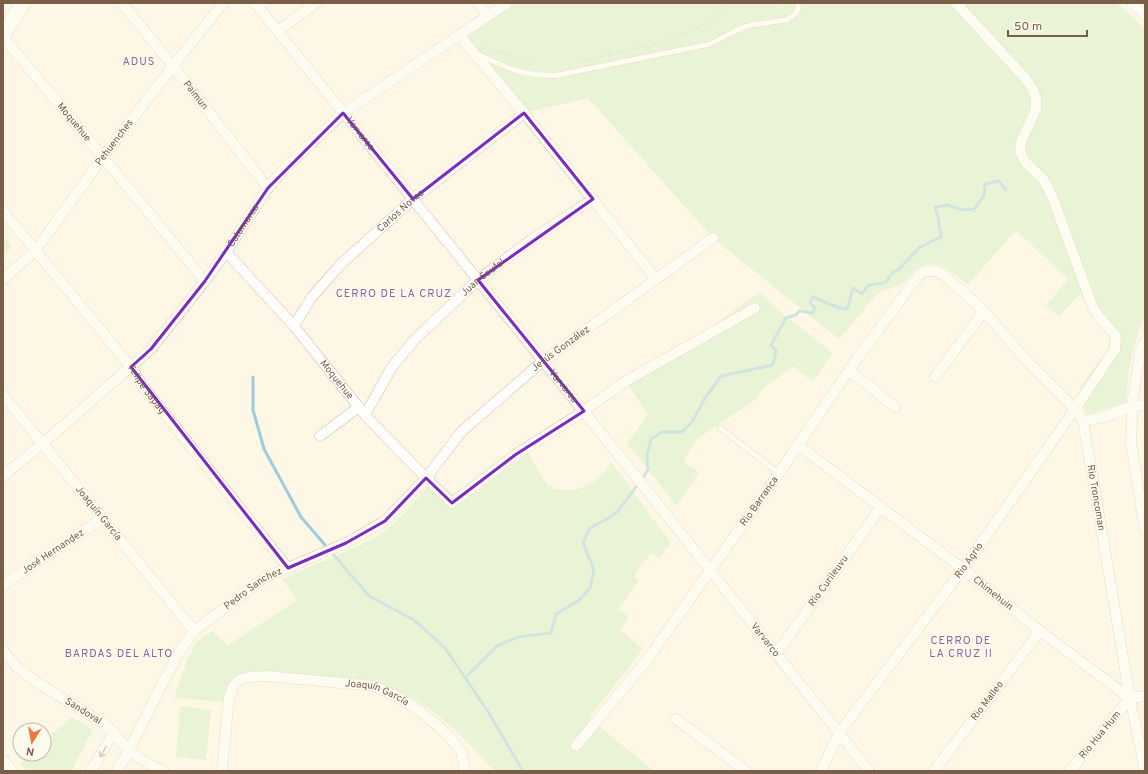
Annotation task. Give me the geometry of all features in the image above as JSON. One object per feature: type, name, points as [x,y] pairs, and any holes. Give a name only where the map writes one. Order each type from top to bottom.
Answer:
[{"type":"main road","points":[[3,36],[23,3]]},
{"type":"main road","points":[[3,763],[9,771]]},
{"type":"street","name":"Paimun","points":[[122,3],[268,188]]},
{"type":"street","name":"Pehuenches","points":[[3,279],[35,251],[103,156],[223,3]]},
{"type":"street","name":"Varvarco","points":[[255,3],[584,411],[869,771]]},
{"type":"street","points":[[278,31],[316,3]]},
{"type":"street","points":[[478,3],[488,16]]},
{"type":"street","name":"Catamarca","points":[[3,476],[151,349],[205,281],[268,188],[285,168],[343,113],[507,3]]},
{"type":"street","name":"Rio Agrio","points":[[821,771],[839,733],[962,569],[1075,410],[1115,349],[1116,336],[1093,308],[1052,196],[1043,179],[1025,162],[1020,151],[1022,142],[1036,109],[1034,90],[1025,78],[956,3]]},
{"type":"street","points":[[1132,3],[1145,15]]},
{"type":"street","points":[[459,35],[593,199],[656,279]]},
{"type":"street","name":"Moquehue","points":[[3,36],[205,281]]},
{"type":"street","name":"Carlos Novac","points":[[294,326],[311,298],[340,265],[413,199],[524,114]]},
{"type":"street","name":"Juan Soufal","points":[[362,411],[392,367],[416,338],[478,280],[531,240],[593,199]]},
{"type":"street","name":"Felipe Sapag","points":[[3,211],[131,367],[145,389],[288,568]]},
{"type":"street","name":"Jesús González","points":[[426,478],[462,431],[543,361],[713,238]]},
{"type":"street","name":"Moquehue","points":[[226,252],[294,326],[362,411],[426,478],[452,502],[515,455],[584,411]]},
{"type":"street","name":"Rio Barranca","points":[[576,746],[647,660],[779,473],[849,370],[916,279],[924,271],[936,271],[945,276]]},
{"type":"street","name":"Rio Troncoman","points":[[945,276],[984,310],[1030,363],[1075,410],[1082,421],[1144,771]]},
{"type":"street","points":[[584,411],[626,381],[755,308]]},
{"type":"street","points":[[935,377],[984,310]]},
{"type":"street","points":[[1145,342],[1140,354],[1133,397],[1131,443],[1145,530]]},
{"type":"street","points":[[849,370],[895,407]]},
{"type":"street","name":"Joaquín García","points":[[3,395],[194,631]]},
{"type":"street","points":[[1082,421],[1104,417],[1133,406],[1145,405]]},
{"type":"street","points":[[320,436],[362,411]]},
{"type":"street","name":"Chimehuin","points":[[798,445],[962,569],[1040,631],[1130,698]]},
{"type":"street","name":"Pedro Sanchez","points":[[117,771],[179,652],[194,631],[264,578],[346,543],[386,521],[426,478]]},
{"type":"street","name":"Rio Curileuvu","points":[[776,654],[881,507]]},
{"type":"street","name":"José Hernandez","points":[[3,585],[103,518]]},
{"type":"street","name":"Rio Malleo","points":[[934,771],[1040,631]]},
{"type":"street","name":"Sandoval","points":[[3,651],[18,668],[35,681],[106,725],[129,750],[146,762],[164,771]]},
{"type":"street","name":"Joaquín García","points":[[222,771],[229,698],[233,686],[239,680],[249,677],[266,676],[374,686],[398,697],[420,711],[445,732],[461,751],[465,771]]},
{"type":"street","points":[[1130,698],[1145,696]]},
{"type":"street","name":"Rio Hua Hum","points":[[1070,771],[1130,698]]},
{"type":"street","points":[[676,719],[746,771]]},
{"type":"street","points":[[91,771],[114,732]]},
{"type":"lane","points":[[472,50],[498,64],[522,73],[534,75],[558,75],[710,44],[752,25],[786,20],[797,12],[799,3]]},
{"type":"lane","points":[[720,428],[779,473]]},
{"type":"path","points":[[578,62],[662,43],[704,24],[727,3]]},
{"type":"path","points":[[486,47],[537,67]]},
{"type":"highlighted area","points":[[343,113],[413,199],[524,113],[593,199],[478,280],[584,411],[515,455],[452,503],[426,478],[385,521],[346,543],[288,568],[131,367],[151,349],[205,281],[268,188]]},
{"type":"green space","points":[[514,3],[771,3],[782,5],[782,3],[1117,3],[1145,28],[1145,315],[1131,359],[1126,403],[1086,415],[1080,387],[1108,349],[1109,335],[1088,309],[1081,293],[1059,316],[1046,306],[1068,279],[1016,230],[968,285],[944,268],[931,264],[924,265],[917,269],[901,284],[878,293],[839,339],[713,238],[588,98],[528,112],[463,36]]},
{"type":"green space","points":[[3,236],[12,247],[3,255]]},
{"type":"green space","points":[[760,292],[783,314],[833,353],[813,381],[793,367],[764,387],[755,400],[697,439],[683,462],[699,472],[677,506],[627,443],[648,415],[629,386]]},
{"type":"green space","points":[[528,453],[546,483],[559,490],[573,490],[592,483],[601,476],[611,462],[671,543],[659,558],[651,553],[634,576],[639,581],[618,609],[629,617],[620,630],[643,649],[589,718],[654,771],[495,771],[446,722],[423,704],[400,692],[382,685],[272,673],[228,687],[224,702],[174,698],[190,653],[197,642],[213,631],[227,646],[297,600],[282,579],[376,538],[397,521],[428,486],[448,506],[455,507]]},
{"type":"green space","points":[[180,706],[211,710],[206,760],[176,757]]},
{"type":"green space","points":[[72,717],[93,730],[71,771],[26,771],[20,763],[21,762],[52,762],[52,734]]},
{"type":"waterway","points":[[644,476],[648,469],[647,455],[651,439],[662,432],[682,432],[692,422],[705,398],[721,376],[773,365],[776,350],[771,345],[786,318],[796,315],[799,311],[813,313],[815,308],[810,303],[813,297],[839,308],[847,309],[853,288],[862,294],[868,285],[885,283],[892,273],[899,269],[920,247],[941,237],[935,207],[948,205],[962,210],[974,209],[984,196],[985,184],[999,181],[1006,190]]},
{"type":"waterway","points":[[253,377],[253,410],[264,449],[301,517],[325,545]]},
{"type":"waterway","points":[[465,678],[497,646],[518,637],[551,633],[556,614],[578,601],[590,588],[594,570],[583,543],[590,528],[618,511],[636,487]]},
{"type":"waterway","points":[[332,553],[369,596],[414,620],[445,648],[487,710],[523,771]]},
{"type":"district","name":"ADUS","points":[[139,62]]},
{"type":"district","name":"CERRO DE LA CRUZ","points":[[394,294]]},
{"type":"district","name":"CERRO DE LA CRUZ II","points":[[961,647]]},
{"type":"district","name":"BARDAS DEL ALTO","points":[[119,654]]}]
